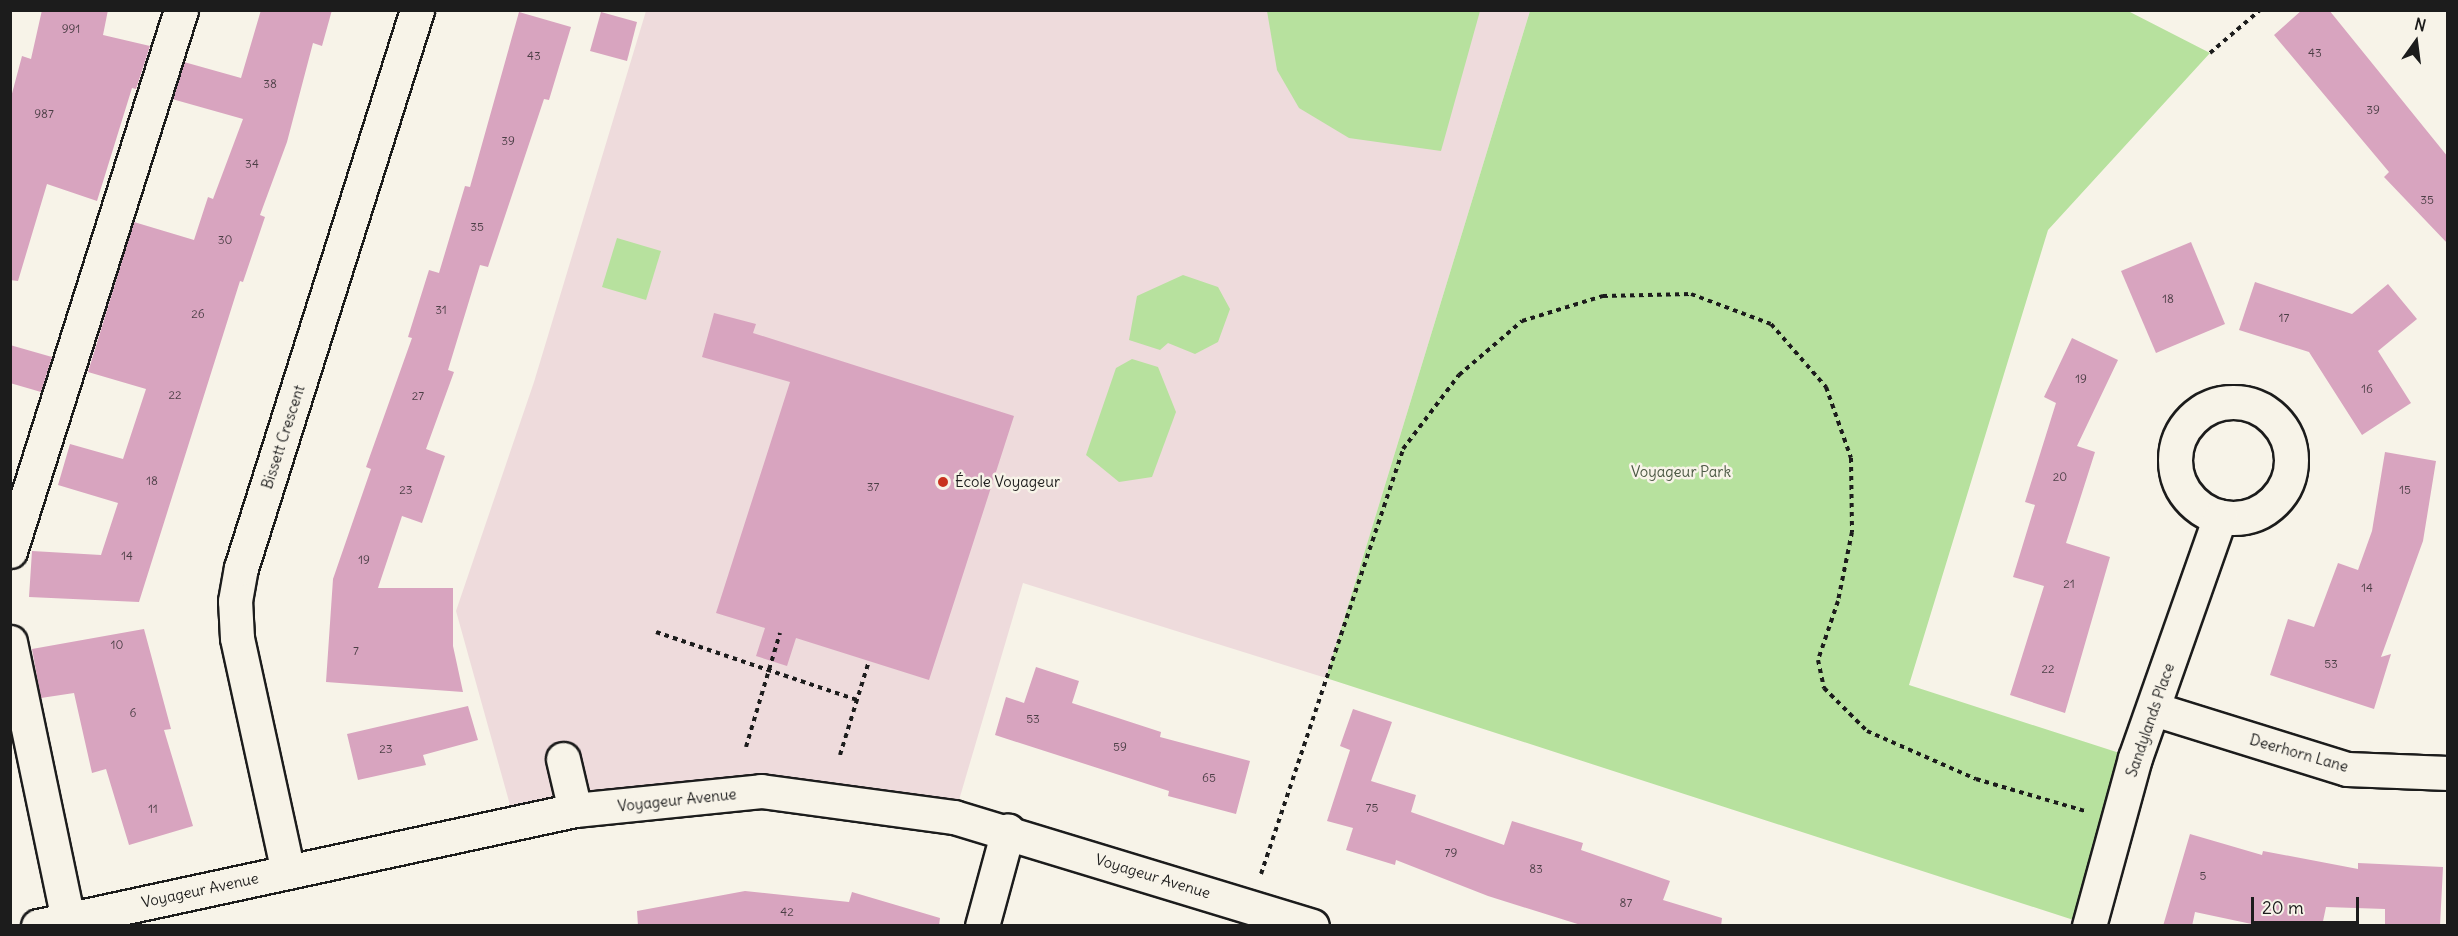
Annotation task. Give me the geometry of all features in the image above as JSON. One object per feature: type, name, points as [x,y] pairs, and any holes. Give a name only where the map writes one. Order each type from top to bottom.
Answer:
[{"type":"street","points":[[10,551],[181,10]]},
{"type":"street","name":"Bissett Crescent","points":[[288,872],[237,638],[236,601],[241,568],[417,10]]},
{"type":"street","name":"Sandylands Place","points":[[2089,926],[2118,821],[2220,517]]},
{"type":"street","points":[[10,642],[53,922]]},
{"type":"street","name":"Deerhorn Lane","points":[[2154,709],[2347,769],[2448,773]]},
{"type":"street","points":[[563,759],[575,810]]},
{"type":"street","name":"Voyageur Avenue","points":[[53,922],[575,810],[761,791],[954,817],[1008,830],[1312,926]]},
{"type":"street","points":[[981,926],[1008,830]]},
{"type":"path","points":[[2210,53],[2260,10]]},
{"type":"path","points":[[1249,906],[1403,449],[1459,375],[1522,321],[1604,296],[1691,294],[1771,324],[1826,387],[1851,458],[1852,532],[1838,601],[1818,660],[1824,688],[1867,731],[1976,778],[2118,821]]},
{"type":"path","points":[[656,632],[857,700]]},
{"type":"path","points":[[746,747],[780,633]]},
{"type":"path","points":[[840,755],[869,661]]},
{"type":"shaded area","name":"École Voyageur","points":[[646,11],[1530,11],[1326,678],[1023,583],[954,817],[761,791],[515,823],[456,611],[534,382]]},
{"type":"green space","points":[[1267,11],[1480,11],[1441,151],[1349,138],[1299,108],[1277,70]]},
{"type":"green space","name":"Voyageur Park","points":[[1530,11],[2128,11],[2210,53],[2048,230],[1909,685],[2135,758],[2089,925],[1326,678]]},
{"type":"green space","points":[[617,238],[661,251],[646,300],[602,287]]},
{"type":"green space","points":[[1183,275],[1218,287],[1230,309],[1218,342],[1195,354],[1168,343],[1160,350],[1129,340],[1137,296]]},
{"type":"green space","points":[[1132,359],[1158,367],[1176,412],[1152,477],[1119,482],[1086,455],[1116,368]]},
{"type":"building","points":[[42,10],[108,10],[103,35],[150,46],[136,89],[132,88],[97,201],[47,184],[18,281],[10,280],[10,101],[22,56],[31,59]]},
{"type":"building","points":[[261,10],[332,10],[322,46],[313,43],[287,142],[260,215],[265,217],[243,282],[240,281],[139,602],[29,597],[32,551],[101,555],[118,503],[58,485],[70,444],[123,459],[146,389],[88,372],[134,222],[194,240],[208,197],[213,199],[243,119],[172,99],[184,62],[241,78]]},
{"type":"building","points":[[2302,10],[2329,10],[2448,157],[2448,244],[2384,177],[2389,172],[2274,35]]},
{"type":"building","points":[[519,12],[571,27],[549,100],[544,99],[488,267],[480,265],[448,370],[454,372],[426,449],[445,456],[422,523],[402,516],[378,588],[453,588],[453,646],[463,692],[326,682],[333,579],[371,469],[366,467],[412,338],[408,337],[429,270],[439,273],[465,186],[470,187]]},
{"type":"building","points":[[601,12],[637,22],[627,61],[590,51]]},
{"type":"building","points":[[2191,242],[2225,324],[2156,353],[2121,271]]},
{"type":"building","points":[[2255,282],[2352,314],[2388,284],[2417,319],[2378,351],[2411,403],[2362,435],[2309,352],[2239,330]]},
{"type":"building","points":[[714,313],[756,324],[753,333],[1014,416],[929,680],[796,638],[787,666],[756,656],[765,628],[716,613],[790,382],[702,357]]},
{"type":"building","points":[[2072,338],[2118,360],[2077,446],[2095,452],[2066,543],[2110,557],[2065,713],[2010,695],[2044,586],[2013,577],[2035,505],[2025,502],[2056,403],[2044,397]]},
{"type":"building","points":[[10,345],[52,357],[41,392],[10,383]]},
{"type":"building","points":[[2385,452],[2436,461],[2423,541],[2381,657],[2391,654],[2374,709],[2270,675],[2288,619],[2314,627],[2338,563],[2358,570],[2372,531]]},
{"type":"building","points":[[144,629],[171,729],[164,730],[193,826],[129,845],[106,769],[92,773],[74,693],[41,698],[32,649]]},
{"type":"building","points":[[1036,667],[1079,681],[1072,703],[1161,732],[1160,737],[1250,761],[1236,814],[1168,796],[1169,791],[995,735],[1006,697],[1024,703]]},
{"type":"building","points":[[468,706],[478,740],[423,755],[426,765],[358,780],[347,734]]},
{"type":"building","points":[[1353,709],[1392,722],[1371,781],[1416,795],[1411,812],[1504,845],[1512,821],[1583,843],[1581,850],[1670,881],[1663,900],[1722,918],[1721,926],[1584,926],[1488,896],[1396,860],[1395,865],[1346,850],[1353,828],[1327,821],[1350,750],[1340,746]]},
{"type":"building","points":[[2190,834],[2262,855],[2263,851],[2358,869],[2358,863],[2443,867],[2440,926],[2385,926],[2385,909],[2326,907],[2322,926],[2261,926],[2195,912],[2192,926],[2163,926]]},
{"type":"building","points":[[745,891],[849,902],[852,892],[940,918],[939,926],[638,926],[637,911]]},
{"type":"place","name":"École Voyageur","points":[[943,482]]}]
